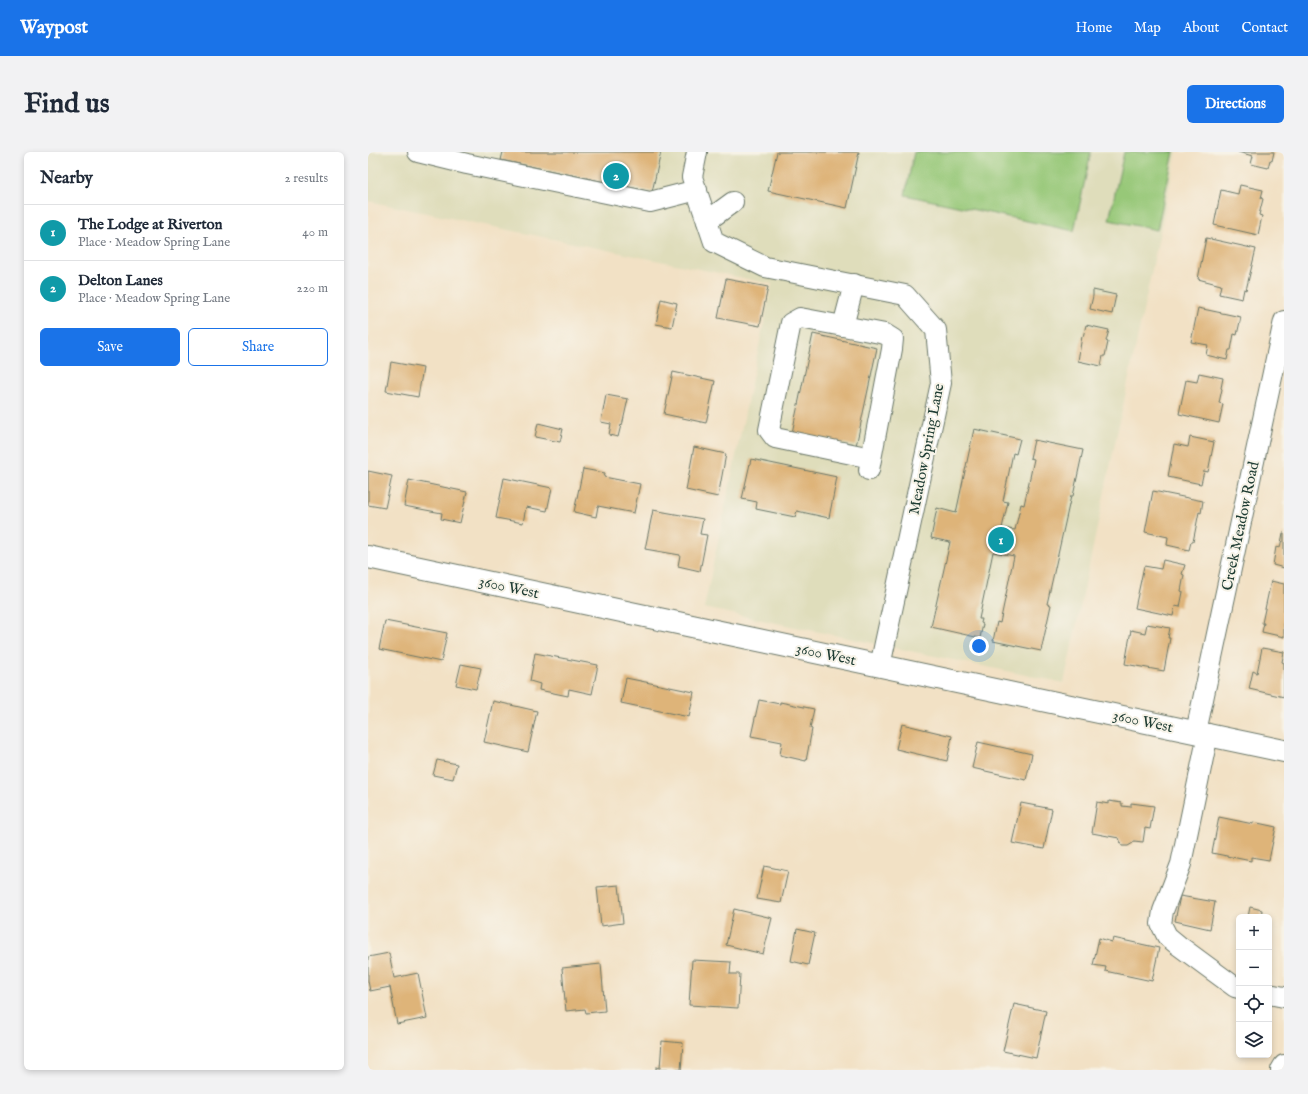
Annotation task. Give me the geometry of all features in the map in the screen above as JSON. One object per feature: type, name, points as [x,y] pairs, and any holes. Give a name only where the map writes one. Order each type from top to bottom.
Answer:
[{"type":"main road","name":"3600 West","points":[[368,557],[1284,751]]},
{"type":"street","points":[[418,152],[467,164],[650,202],[697,190]]},
{"type":"street","name":"Meadow Spring Lane","points":[[697,152],[692,177],[714,242],[765,267],[905,295],[936,330],[941,383],[880,666]]},
{"type":"street","points":[[707,221],[733,202]]},
{"type":"street","points":[[843,326],[854,284]]},
{"type":"street","points":[[800,318],[843,326],[885,334],[893,339],[870,464],[775,438],[769,430],[791,323],[800,318]]},
{"type":"street","name":"Creek Meadow Road","points":[[1236,987],[1167,936],[1161,924],[1162,911],[1180,864],[1202,733],[1284,320]]},
{"type":"street","points":[[1272,995],[1284,997]]},
{"type":"street","points":[[1281,1070],[1284,1065]]},
{"type":"shaded area","points":[[368,152],[1177,152],[1064,683],[704,608],[772,284],[368,201]]},
{"type":"green space","points":[[914,152],[1091,152],[1074,231],[905,195]]},
{"type":"green space","points":[[1124,152],[1174,152],[1157,230],[1109,220]]},
{"type":"building","points":[[503,152],[661,152],[652,192],[501,160]]},
{"type":"building","points":[[777,152],[859,152],[847,208],[768,191]]},
{"type":"building","points":[[1238,152],[1274,152],[1272,161],[1270,160],[1268,168],[1251,164],[1253,156]]},
{"type":"building","points":[[1240,185],[1263,190],[1261,198],[1263,199],[1259,215],[1262,216],[1258,235],[1214,225],[1221,190],[1238,194]]},
{"type":"building","points":[[1206,238],[1256,249],[1246,290],[1244,289],[1242,299],[1219,294],[1221,285],[1198,279]]},
{"type":"building","points":[[726,279],[768,287],[760,326],[718,318]]},
{"type":"building","points":[[1093,290],[1116,295],[1112,314],[1090,309]]},
{"type":"building","points":[[661,299],[677,303],[672,327],[656,324]]},
{"type":"building","points":[[1198,308],[1241,317],[1237,335],[1234,334],[1231,350],[1229,350],[1227,360],[1206,355],[1208,345],[1191,342]]},
{"type":"building","points":[[1086,325],[1109,330],[1106,341],[1108,342],[1105,356],[1103,356],[1101,366],[1078,361],[1082,336],[1083,337]]},
{"type":"building","points":[[813,334],[877,348],[856,446],[792,433]]},
{"type":"building","points":[[391,362],[423,368],[418,397],[386,391]]},
{"type":"building","points":[[673,372],[715,381],[706,423],[664,414]]},
{"type":"building","points":[[1199,373],[1223,378],[1219,403],[1223,404],[1219,423],[1179,414],[1186,380],[1197,382]]},
{"type":"building","points":[[606,395],[628,399],[618,437],[609,435],[611,424],[601,422]]},
{"type":"building","points":[[538,423],[563,429],[560,442],[535,437]]},
{"type":"building","points":[[974,429],[1020,439],[1016,454],[1013,453],[1003,501],[1008,502],[1002,528],[1015,530],[1021,504],[1024,505],[1034,459],[1030,458],[1034,440],[1083,450],[1073,496],[1071,496],[1047,604],[1051,605],[1041,651],[993,641],[997,622],[1000,623],[1014,556],[993,552],[979,619],[982,619],[981,623],[983,624],[980,638],[931,627],[950,542],[931,538],[937,508],[956,513]]},
{"type":"building","points":[[1190,437],[1214,442],[1208,472],[1204,471],[1201,484],[1168,477],[1174,444],[1188,447]]},
{"type":"building","points":[[694,447],[726,454],[718,497],[686,490]]},
{"type":"building","points":[[751,459],[837,477],[829,518],[797,511],[795,517],[756,509],[757,502],[742,499]]},
{"type":"building","points":[[583,469],[605,473],[604,477],[640,484],[634,513],[598,506],[596,517],[574,512]]},
{"type":"building","points":[[368,471],[392,476],[385,508],[368,505]]},
{"type":"building","points":[[504,478],[552,488],[547,511],[526,507],[523,523],[496,518]]},
{"type":"building","points":[[409,480],[467,492],[460,523],[441,519],[442,513],[404,506]]},
{"type":"building","points":[[1153,491],[1203,501],[1201,513],[1199,512],[1193,542],[1191,542],[1189,550],[1167,545],[1168,537],[1145,532]]},
{"type":"building","points":[[653,510],[703,519],[700,534],[707,535],[700,571],[678,566],[680,555],[645,549]]},
{"type":"building","points":[[1283,533],[1284,568],[1273,565],[1276,547],[1280,548]]},
{"type":"building","points":[[1163,560],[1185,565],[1182,574],[1184,575],[1181,591],[1183,592],[1180,607],[1175,606],[1173,616],[1135,608],[1144,566],[1161,569]]},
{"type":"building","points":[[1271,581],[1284,584],[1284,637],[1262,632],[1264,623],[1262,623]]},
{"type":"building","points":[[385,621],[447,633],[441,662],[379,649]]},
{"type":"building","points":[[1147,624],[1170,628],[1168,638],[1170,638],[1164,671],[1125,664],[1131,630],[1145,633]]},
{"type":"building","points":[[1262,648],[1284,652],[1282,662],[1284,663],[1284,697],[1249,689],[1253,671],[1257,673]]},
{"type":"building","points":[[535,653],[598,665],[592,694],[569,689],[568,696],[539,690],[540,684],[530,681]]},
{"type":"building","points":[[461,664],[481,668],[476,689],[456,685]]},
{"type":"building","points":[[626,678],[694,692],[689,717],[621,703]]},
{"type":"building","points":[[759,700],[780,704],[780,702],[814,709],[806,761],[780,755],[782,742],[751,736]]},
{"type":"building","points":[[493,701],[537,711],[528,752],[484,742]]},
{"type":"building","points":[[902,724],[952,736],[947,761],[896,749]]},
{"type":"building","points":[[978,742],[1032,754],[1026,780],[972,768]]},
{"type":"building","points":[[437,760],[457,764],[453,779],[433,775]]},
{"type":"building","points":[[1109,801],[1122,803],[1122,806],[1131,807],[1131,803],[1154,806],[1150,829],[1145,828],[1143,842],[1134,841],[1128,846],[1122,846],[1119,838],[1092,833],[1097,802],[1109,804]]},
{"type":"building","points":[[1021,803],[1052,809],[1044,849],[1012,843]]},
{"type":"building","points":[[1219,817],[1276,827],[1269,860],[1251,857],[1251,861],[1212,853]]},
{"type":"building","points":[[764,866],[788,871],[781,903],[757,899]]},
{"type":"building","points":[[619,885],[623,923],[601,926],[597,887]]},
{"type":"building","points":[[1180,896],[1215,902],[1210,929],[1175,921]]},
{"type":"building","points":[[1250,907],[1262,910],[1261,914],[1249,914]]},
{"type":"building","points":[[734,909],[772,918],[763,954],[726,945]]},
{"type":"building","points":[[797,929],[815,933],[808,965],[791,961]]},
{"type":"building","points":[[1099,938],[1112,942],[1113,938],[1159,948],[1152,981],[1105,971],[1106,967],[1093,965]]},
{"type":"building","points":[[389,953],[394,978],[418,973],[427,1018],[397,1024],[390,987],[370,991],[368,981],[368,957]]},
{"type":"building","points":[[692,960],[731,962],[730,974],[740,974],[738,1008],[689,1005]]},
{"type":"building","points":[[601,964],[605,1011],[586,1013],[585,1009],[566,1011],[562,968]]},
{"type":"building","points":[[1014,1004],[1046,1011],[1036,1058],[1003,1051]]},
{"type":"building","points":[[662,1041],[683,1043],[681,1070],[656,1070],[656,1067],[660,1068]]},
{"type":"place","name":"Delton Lanes","points":[[616,176]]},
{"type":"place","name":"The Lodge at Riverton","points":[[1001,540]]}]
